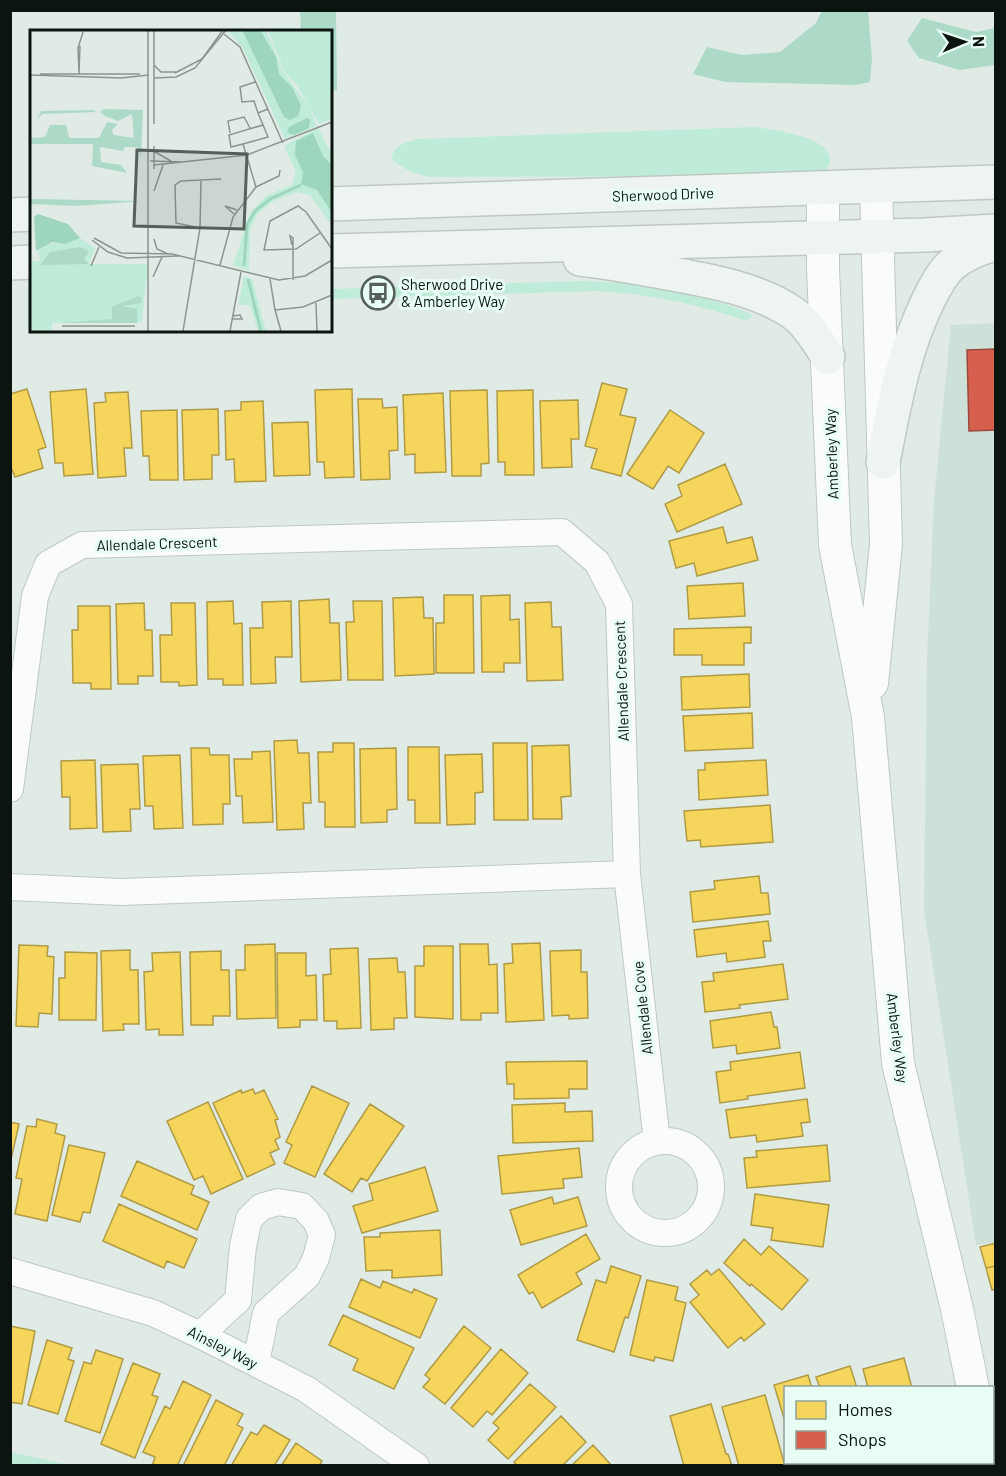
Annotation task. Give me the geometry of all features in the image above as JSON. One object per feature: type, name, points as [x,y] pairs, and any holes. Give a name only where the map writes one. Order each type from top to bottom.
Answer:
[{"type":"main road","name":"Sherwood Drive","points":[[332,204],[996,182]]},
{"type":"main road","points":[[10,215],[30,214]]},
{"type":"main road","points":[[332,251],[823,238],[996,231]]},
{"type":"main road","points":[[883,462],[897,390],[917,324],[936,285],[949,268],[964,256],[996,244]]},
{"type":"main road","points":[[471,247],[588,260],[734,287],[790,311],[810,329],[828,357]]},
{"type":"main road","points":[[10,263],[30,262]]},
{"type":"street","name":"Amberley Way","points":[[868,717],[886,544],[876,186]]},
{"type":"street","name":"Amberley Way","points":[[823,189],[835,545],[868,717],[898,1063],[957,1309],[973,1386]]},
{"type":"street","name":"Allendale Crescent","points":[[10,789],[35,596],[48,564],[82,546],[562,532],[597,562],[619,604],[627,874]]},
{"type":"street","points":[[10,887],[121,892],[627,874]]},
{"type":"street","name":"Allendale Cove","points":[[627,874],[657,1142]]},
{"type":"street","points":[[200,1335],[238,1300],[243,1246],[249,1219],[261,1206],[278,1202],[302,1206],[316,1221],[322,1235],[316,1258],[307,1276],[266,1313],[256,1363]]},
{"type":"street","name":"Ainsley Way","points":[[10,1271],[153,1313],[200,1335],[306,1389],[416,1466]]},
{"type":"shaded area","points":[[995,323],[996,1242],[976,1245],[924,910],[927,658],[934,500],[951,325]]},
{"type":"green space","points":[[300,11],[336,11],[337,91],[332,89],[332,30],[301,30]]},
{"type":"green space","points":[[822,11],[868,11],[872,58],[870,82],[856,85],[725,82],[693,74],[707,47],[742,55],[780,52],[816,23]]},
{"type":"green space","points":[[922,18],[976,32],[995,28],[995,65],[960,70],[919,58],[907,41]]},
{"type":"green space","points":[[754,127],[812,140],[829,153],[830,163],[826,170],[813,176],[430,177],[409,171],[391,159],[398,147],[419,139]]},
{"type":"green space","points":[[580,281],[624,283],[667,289],[709,299],[751,314],[752,318],[744,320],[689,304],[616,292],[332,299],[332,289]]},
{"type":"green space","points":[[11,1452],[70,1465],[11,1465]]},
{"type":"building: Homes","points":[[602,383],[627,389],[620,415],[636,418],[621,476],[591,468],[597,449],[585,446]]},
{"type":"building: Homes","points":[[27,389],[46,447],[38,450],[43,468],[15,477],[10,464],[10,394]]},
{"type":"building: Homes","points":[[86,389],[93,474],[64,476],[63,463],[55,463],[50,392]]},
{"type":"building: Homes","points":[[352,389],[354,477],[325,478],[324,462],[317,462],[315,390]]},
{"type":"building: Homes","points":[[487,390],[489,463],[481,464],[481,476],[452,476],[450,391]]},
{"type":"building: Homes","points":[[533,390],[534,475],[505,475],[505,462],[498,462],[497,391]]},
{"type":"building: Homes","points":[[128,392],[132,448],[124,448],[126,476],[98,478],[94,403],[106,402],[105,393]]},
{"type":"building: Homes","points":[[443,393],[446,472],[415,473],[415,454],[405,455],[403,395]]},
{"type":"building: Homes","points":[[358,399],[382,399],[383,408],[397,407],[398,450],[389,451],[390,479],[361,480]]},
{"type":"building: Homes","points":[[578,400],[579,439],[571,439],[572,467],[542,468],[540,401]]},
{"type":"building: Homes","points":[[263,401],[266,481],[235,482],[234,459],[226,460],[225,411],[241,410],[241,402]]},
{"type":"building: Homes","points":[[218,409],[219,455],[212,455],[212,479],[184,480],[182,410]]},
{"type":"building: Homes","points":[[177,410],[178,480],[150,480],[149,456],[143,456],[141,411]]},
{"type":"building: Homes","points":[[670,410],[704,433],[679,473],[668,466],[653,489],[627,474]]},
{"type":"building: Homes","points":[[308,422],[310,475],[274,476],[272,423]]},
{"type":"building: Homes","points":[[725,464],[742,504],[677,532],[665,504],[682,496],[678,485]]},
{"type":"building: Homes","points":[[723,527],[727,543],[752,537],[758,560],[697,576],[694,563],[676,568],[669,541]]},
{"type":"building: Homes","points":[[743,583],[745,616],[689,619],[687,586]]},
{"type":"building: Homes","points":[[444,595],[473,595],[474,673],[436,673],[436,623],[444,623]]},
{"type":"building: Homes","points":[[510,595],[510,620],[519,619],[520,663],[504,663],[504,672],[482,672],[481,596]]},
{"type":"building: Homes","points":[[423,597],[424,618],[433,618],[434,674],[395,676],[393,598]]},
{"type":"building: Homes","points":[[329,599],[330,623],[339,623],[341,680],[301,682],[299,601]]},
{"type":"building: Homes","points":[[233,601],[234,624],[242,623],[243,685],[223,685],[223,679],[208,679],[207,602]]},
{"type":"building: Homes","points":[[291,601],[292,657],[275,657],[276,683],[251,684],[250,628],[263,628],[262,602]]},
{"type":"building: Homes","points":[[353,601],[382,601],[383,680],[348,680],[346,622],[354,622]]},
{"type":"building: Homes","points":[[551,602],[552,627],[561,627],[563,680],[527,681],[525,603]]},
{"type":"building: Homes","points":[[144,603],[145,630],[152,630],[153,676],[138,676],[138,684],[118,684],[116,604]]},
{"type":"building: Homes","points":[[171,603],[195,603],[197,685],[179,686],[179,682],[161,682],[160,635],[172,635]]},
{"type":"building: Homes","points":[[78,606],[110,606],[111,689],[91,689],[91,683],[73,683],[72,630],[78,630]]},
{"type":"building: Homes","points":[[751,627],[751,643],[744,643],[744,665],[702,665],[702,655],[674,655],[674,629]]},
{"type":"building: Homes","points":[[749,674],[750,707],[682,710],[681,677]]},
{"type":"building: Homes","points":[[752,713],[753,748],[685,751],[683,716]]},
{"type":"building: Homes","points":[[297,740],[298,753],[309,753],[311,803],[303,803],[304,829],[277,830],[274,741]]},
{"type":"building: Homes","points":[[333,743],[354,743],[355,827],[325,827],[325,802],[319,802],[318,752],[333,752]]},
{"type":"building: Homes","points":[[493,743],[527,743],[528,820],[494,820]]},
{"type":"building: Homes","points":[[569,745],[571,796],[561,797],[562,819],[533,819],[532,746]]},
{"type":"building: Homes","points":[[408,747],[439,747],[440,823],[415,823],[415,800],[408,800]]},
{"type":"building: Homes","points":[[191,748],[209,748],[210,755],[229,755],[230,804],[223,804],[223,824],[193,825]]},
{"type":"building: Homes","points":[[396,748],[397,809],[387,810],[387,822],[361,823],[360,749]]},
{"type":"building: Homes","points":[[270,751],[273,822],[243,823],[242,796],[236,796],[234,759],[252,759],[252,752]]},
{"type":"building: Homes","points":[[482,754],[483,792],[475,793],[475,824],[447,825],[445,755]]},
{"type":"building: Homes","points":[[180,755],[183,828],[154,829],[153,806],[145,806],[143,756]]},
{"type":"building: Homes","points":[[95,760],[97,828],[70,829],[70,797],[62,797],[61,761]]},
{"type":"building: Homes","points":[[766,760],[768,795],[699,800],[698,770],[705,770],[705,763]]},
{"type":"building: Homes","points":[[138,764],[140,809],[130,809],[131,831],[103,832],[101,765]]},
{"type":"building: Homes","points":[[770,805],[773,842],[701,847],[700,840],[687,841],[684,811]]},
{"type":"building: Homes","points":[[759,876],[761,893],[768,893],[770,914],[693,922],[690,892],[715,889],[714,881]]},
{"type":"building: Homes","points":[[768,921],[771,941],[763,941],[765,957],[727,962],[726,953],[697,957],[694,930]]},
{"type":"building: Homes","points":[[540,943],[544,1020],[506,1022],[504,964],[513,963],[512,944]]},
{"type":"building: Homes","points":[[275,944],[276,1018],[237,1019],[236,970],[245,970],[245,945]]},
{"type":"building: Homes","points":[[460,944],[488,944],[489,965],[497,964],[498,1013],[481,1013],[481,1020],[461,1020]]},
{"type":"building: Homes","points":[[19,945],[48,946],[47,956],[54,957],[52,1014],[39,1013],[38,1027],[16,1026]]},
{"type":"building: Homes","points":[[424,946],[453,946],[453,1019],[415,1017],[415,966],[424,966]]},
{"type":"building: Homes","points":[[358,948],[361,1028],[337,1029],[337,1021],[324,1021],[323,975],[331,974],[330,949]]},
{"type":"building: Homes","points":[[130,950],[130,970],[138,970],[139,1024],[123,1024],[124,1030],[103,1031],[101,951]]},
{"type":"building: Homes","points":[[581,950],[581,972],[587,972],[588,1018],[569,1019],[569,1015],[552,1016],[550,951]]},
{"type":"building: Homes","points":[[221,951],[221,970],[229,970],[230,1016],[213,1016],[213,1025],[191,1025],[190,952]]},
{"type":"building: Homes","points":[[65,952],[97,953],[96,1020],[59,1020],[59,978],[65,978]]},
{"type":"building: Homes","points":[[180,952],[183,1035],[159,1035],[159,1029],[146,1030],[144,972],[153,971],[152,953]]},
{"type":"building: Homes","points":[[277,953],[306,953],[306,976],[316,975],[317,1020],[300,1020],[300,1027],[278,1028]]},
{"type":"building: Homes","points":[[397,958],[398,972],[405,972],[407,1018],[394,1018],[394,1029],[371,1030],[369,959]]},
{"type":"building: Homes","points":[[783,964],[788,999],[705,1012],[702,982],[714,981],[713,973]]},
{"type":"building: Homes","points":[[771,1012],[774,1027],[777,1027],[780,1048],[737,1054],[736,1045],[713,1048],[710,1021]]},
{"type":"building: Homes","points":[[800,1052],[805,1088],[747,1096],[748,1099],[720,1103],[716,1072],[731,1070],[730,1062]]},
{"type":"building: Homes","points":[[587,1061],[587,1089],[569,1089],[569,1098],[514,1099],[514,1084],[507,1084],[506,1062]]},
{"type":"building: Homes","points":[[312,1086],[349,1103],[315,1177],[284,1163],[292,1145],[286,1142]]},
{"type":"building: Homes","points":[[253,1089],[255,1094],[264,1090],[278,1119],[275,1120],[280,1137],[275,1140],[279,1149],[270,1153],[275,1164],[247,1177],[213,1103],[241,1090],[242,1093]]},
{"type":"building: Homes","points":[[807,1099],[810,1122],[801,1123],[803,1136],[757,1142],[756,1135],[730,1138],[726,1110]]},
{"type":"building: Homes","points":[[208,1102],[243,1179],[211,1194],[203,1176],[194,1180],[167,1121]]},
{"type":"building: Homes","points":[[565,1103],[565,1112],[592,1111],[593,1141],[513,1143],[512,1105]]},
{"type":"building: Homes","points":[[370,1104],[404,1126],[367,1181],[361,1178],[352,1192],[324,1174]]},
{"type":"building: Homes","points":[[37,1119],[57,1124],[55,1133],[65,1136],[47,1221],[15,1214],[22,1179],[16,1178],[27,1126],[36,1127]]},
{"type":"building: Homes","points":[[10,1122],[19,1124],[10,1164]]},
{"type":"building: Homes","points":[[69,1145],[105,1153],[90,1213],[83,1212],[80,1222],[52,1215]]},
{"type":"building: Homes","points":[[827,1145],[830,1181],[747,1188],[744,1158],[757,1157],[756,1151]]},
{"type":"building: Homes","points":[[579,1148],[582,1177],[563,1179],[564,1188],[502,1194],[498,1156]]},
{"type":"building: Homes","points":[[137,1161],[194,1186],[191,1194],[209,1202],[197,1230],[121,1196]]},
{"type":"building: Homes","points":[[425,1167],[438,1211],[362,1233],[353,1206],[373,1200],[369,1184]]},
{"type":"building: Homes","points":[[755,1194],[829,1205],[823,1247],[771,1240],[773,1228],[751,1225]]},
{"type":"building: Homes","points":[[552,1197],[554,1204],[578,1197],[587,1226],[521,1245],[510,1210]]},
{"type":"building: Homes","points":[[119,1204],[197,1239],[184,1268],[167,1261],[164,1268],[103,1241]]},
{"type":"building: Homes","points":[[440,1230],[442,1275],[392,1278],[392,1270],[366,1271],[364,1237],[380,1237],[380,1233]]},
{"type":"building: Homes","points":[[586,1234],[600,1259],[576,1273],[582,1284],[542,1308],[533,1292],[529,1294],[518,1275]]},
{"type":"building: Homes","points":[[744,1239],[761,1255],[769,1246],[808,1280],[782,1310],[724,1263]]},
{"type":"building: Homes","points":[[996,1243],[996,1266],[986,1268],[980,1247]]},
{"type":"building: Homes","points":[[611,1266],[641,1276],[628,1318],[625,1317],[614,1352],[577,1340],[596,1280],[606,1283]]},
{"type":"building: Homes","points":[[996,1266],[996,1289],[992,1290],[986,1268]]},
{"type":"building: Homes","points":[[719,1269],[765,1324],[744,1341],[741,1337],[728,1348],[690,1302],[699,1295],[690,1284],[707,1270],[711,1275]]},
{"type":"building: Homes","points":[[361,1279],[380,1288],[383,1281],[412,1293],[414,1289],[437,1299],[420,1338],[349,1307]]},
{"type":"building: Homes","points":[[647,1280],[678,1287],[675,1300],[686,1303],[673,1361],[655,1357],[654,1361],[630,1355]]},
{"type":"building: Homes","points":[[343,1315],[414,1348],[394,1389],[353,1370],[358,1359],[329,1345]]},
{"type":"building: Homes","points":[[10,1326],[35,1331],[22,1404],[10,1402]]},
{"type":"building: Homes","points":[[464,1326],[491,1348],[445,1404],[423,1387],[430,1379],[425,1375]]},
{"type":"building: Homes","points":[[47,1340],[72,1348],[68,1359],[74,1361],[58,1414],[28,1405]]},
{"type":"building: Homes","points":[[501,1349],[528,1373],[492,1415],[487,1411],[473,1427],[451,1408]]},
{"type":"building: Homes","points":[[96,1350],[123,1359],[100,1433],[65,1421],[84,1362],[91,1364]]},
{"type":"building: Homes","points":[[904,1358],[911,1386],[867,1386],[863,1369]]},
{"type":"building: Homes","points":[[133,1363],[160,1374],[152,1395],[158,1397],[135,1458],[101,1444]]},
{"type":"building: Homes","points":[[850,1366],[856,1386],[819,1386],[816,1377]]},
{"type":"building: Homes","points":[[808,1375],[811,1386],[784,1386],[784,1418],[774,1385]]},
{"type":"building: Homes","points":[[183,1381],[211,1395],[177,1466],[152,1466],[155,1457],[143,1452],[165,1406],[170,1409]]},
{"type":"building: Homes","points":[[530,1384],[556,1407],[508,1459],[488,1440],[499,1428],[493,1423]]},
{"type":"building: Homes","points":[[765,1395],[785,1466],[739,1466],[722,1407]]},
{"type":"building: Homes","points":[[216,1400],[243,1414],[237,1425],[243,1428],[224,1466],[183,1466]]},
{"type":"building: Homes","points":[[711,1404],[726,1454],[732,1466],[684,1466],[670,1416]]},
{"type":"building: Homes","points":[[561,1416],[586,1442],[562,1466],[517,1466],[514,1462]]},
{"type":"building: Homes","points":[[264,1425],[290,1440],[274,1466],[231,1466],[251,1432],[257,1435]]},
{"type":"building: Homes","points":[[296,1443],[322,1461],[319,1466],[281,1466]]},
{"type":"building: Homes","points":[[593,1445],[612,1466],[571,1466]]},
{"type":"building: Shops","points":[[996,349],[996,430],[969,431],[967,350]]},
{"type":"place","name":"Sherwood Drive & Amberley Way","points":[[378,293]]}]
